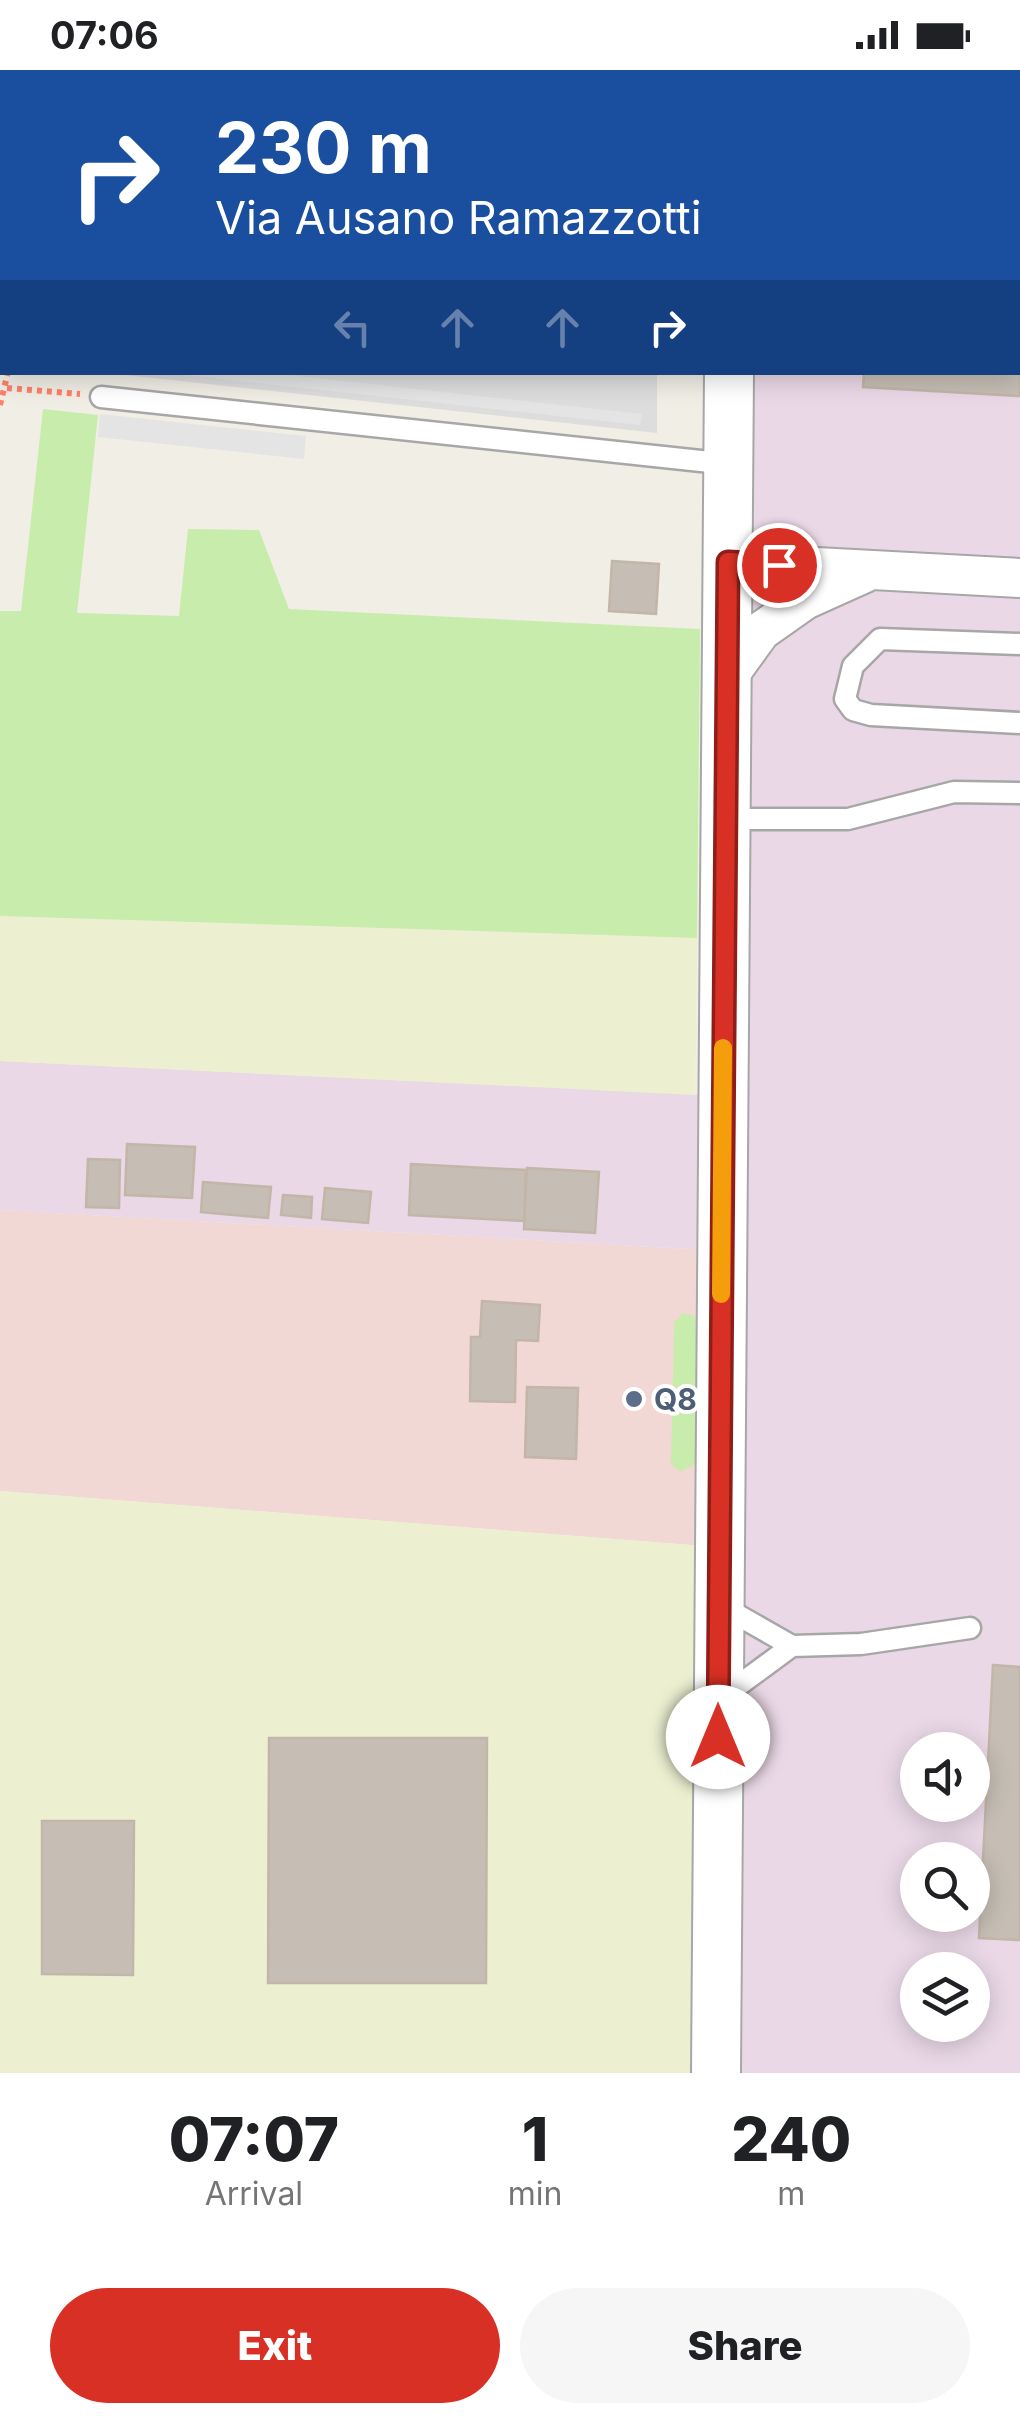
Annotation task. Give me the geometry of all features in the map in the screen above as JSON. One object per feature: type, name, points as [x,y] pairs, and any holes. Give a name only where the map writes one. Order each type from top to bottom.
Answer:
[{"type":"street","points":[[716,2073],[730,375]]},
{"type":"street","points":[[728,562],[1020,578]]},
{"type":"street","points":[[727,678],[761,631],[805,600],[873,570]]},
{"type":"lane","points":[[101,396],[728,464]]},
{"type":"lane","points":[[1020,644],[880,639],[853,666],[844,698],[852,710],[871,715],[1020,723]]},
{"type":"lane","points":[[725,818],[848,818],[954,792],[1020,793]]},
{"type":"lane","points":[[718,1604],[792,1646],[862,1644],[970,1628]]},
{"type":"lane","points":[[718,1700],[792,1646]]},
{"type":"path","points":[[0,405],[8,375]]},
{"type":"path","points":[[7,388],[101,396]]},
{"type":"shaded area","points":[[125,375],[657,375],[657,433]]},
{"type":"shaded area","points":[[185,375],[289,375],[642,414],[640,425]]},
{"type":"shaded area","points":[[752,375],[1020,375],[1020,2073],[742,2073]]},
{"type":"shaded area","points":[[100,414],[306,436],[304,459],[98,437]]},
{"type":"shaded area","points":[[0,1061],[709,1095],[708,1250],[0,1210]]},
{"type":"shaded area","points":[[0,1210],[708,1250],[704,1546],[0,1491]]},
{"type":"green space","points":[[43,409],[98,415],[77,613],[179,616],[188,529],[259,530],[289,609],[700,629],[697,938],[0,916],[0,611],[21,611]]},
{"type":"green space","points":[[0,916],[697,938],[695,1095],[0,1061]]},
{"type":"green space","points":[[683,1313],[695,1316],[698,1323],[695,1464],[681,1472],[671,1464],[674,1322]]},
{"type":"green space","points":[[0,1491],[704,1546],[692,2073],[0,2073]]},
{"type":"building","points":[[864,375],[1020,375],[1020,396],[863,387]]},
{"type":"building","points":[[612,561],[659,564],[656,614],[609,611]]},
{"type":"building","points":[[127,1144],[195,1147],[192,1198],[125,1195]]},
{"type":"building","points":[[88,1159],[120,1160],[119,1208],[86,1207]]},
{"type":"building","points":[[411,1164],[526,1170],[524,1221],[409,1215]]},
{"type":"building","points":[[527,1168],[599,1172],[595,1233],[524,1229]]},
{"type":"building","points":[[203,1182],[271,1187],[268,1218],[201,1212]]},
{"type":"building","points":[[325,1188],[371,1192],[368,1223],[322,1219]]},
{"type":"building","points":[[283,1195],[312,1197],[311,1218],[281,1215]]},
{"type":"building","points":[[482,1301],[540,1305],[538,1341],[516,1340],[515,1402],[470,1401],[471,1337],[480,1337]]},
{"type":"building","points":[[527,1387],[578,1388],[576,1459],[525,1457]]},
{"type":"building","points":[[993,1665],[1020,1667],[1020,1940],[979,1938],[979,1932],[990,1932],[990,1842],[984,1842],[985,1822],[990,1822]]},
{"type":"building","points":[[269,1738],[487,1738],[486,1983],[268,1983]]},
{"type":"building","points":[[42,1821],[134,1821],[133,1975],[42,1974]]},
{"type":"slow traffic","points":[[721,1294],[723,1048]]},
{"type":"place","name":"Q8","points":[[634,1399]]},
{"type":"route","points":[[718,1737],[728,562],[779,565]]}]
